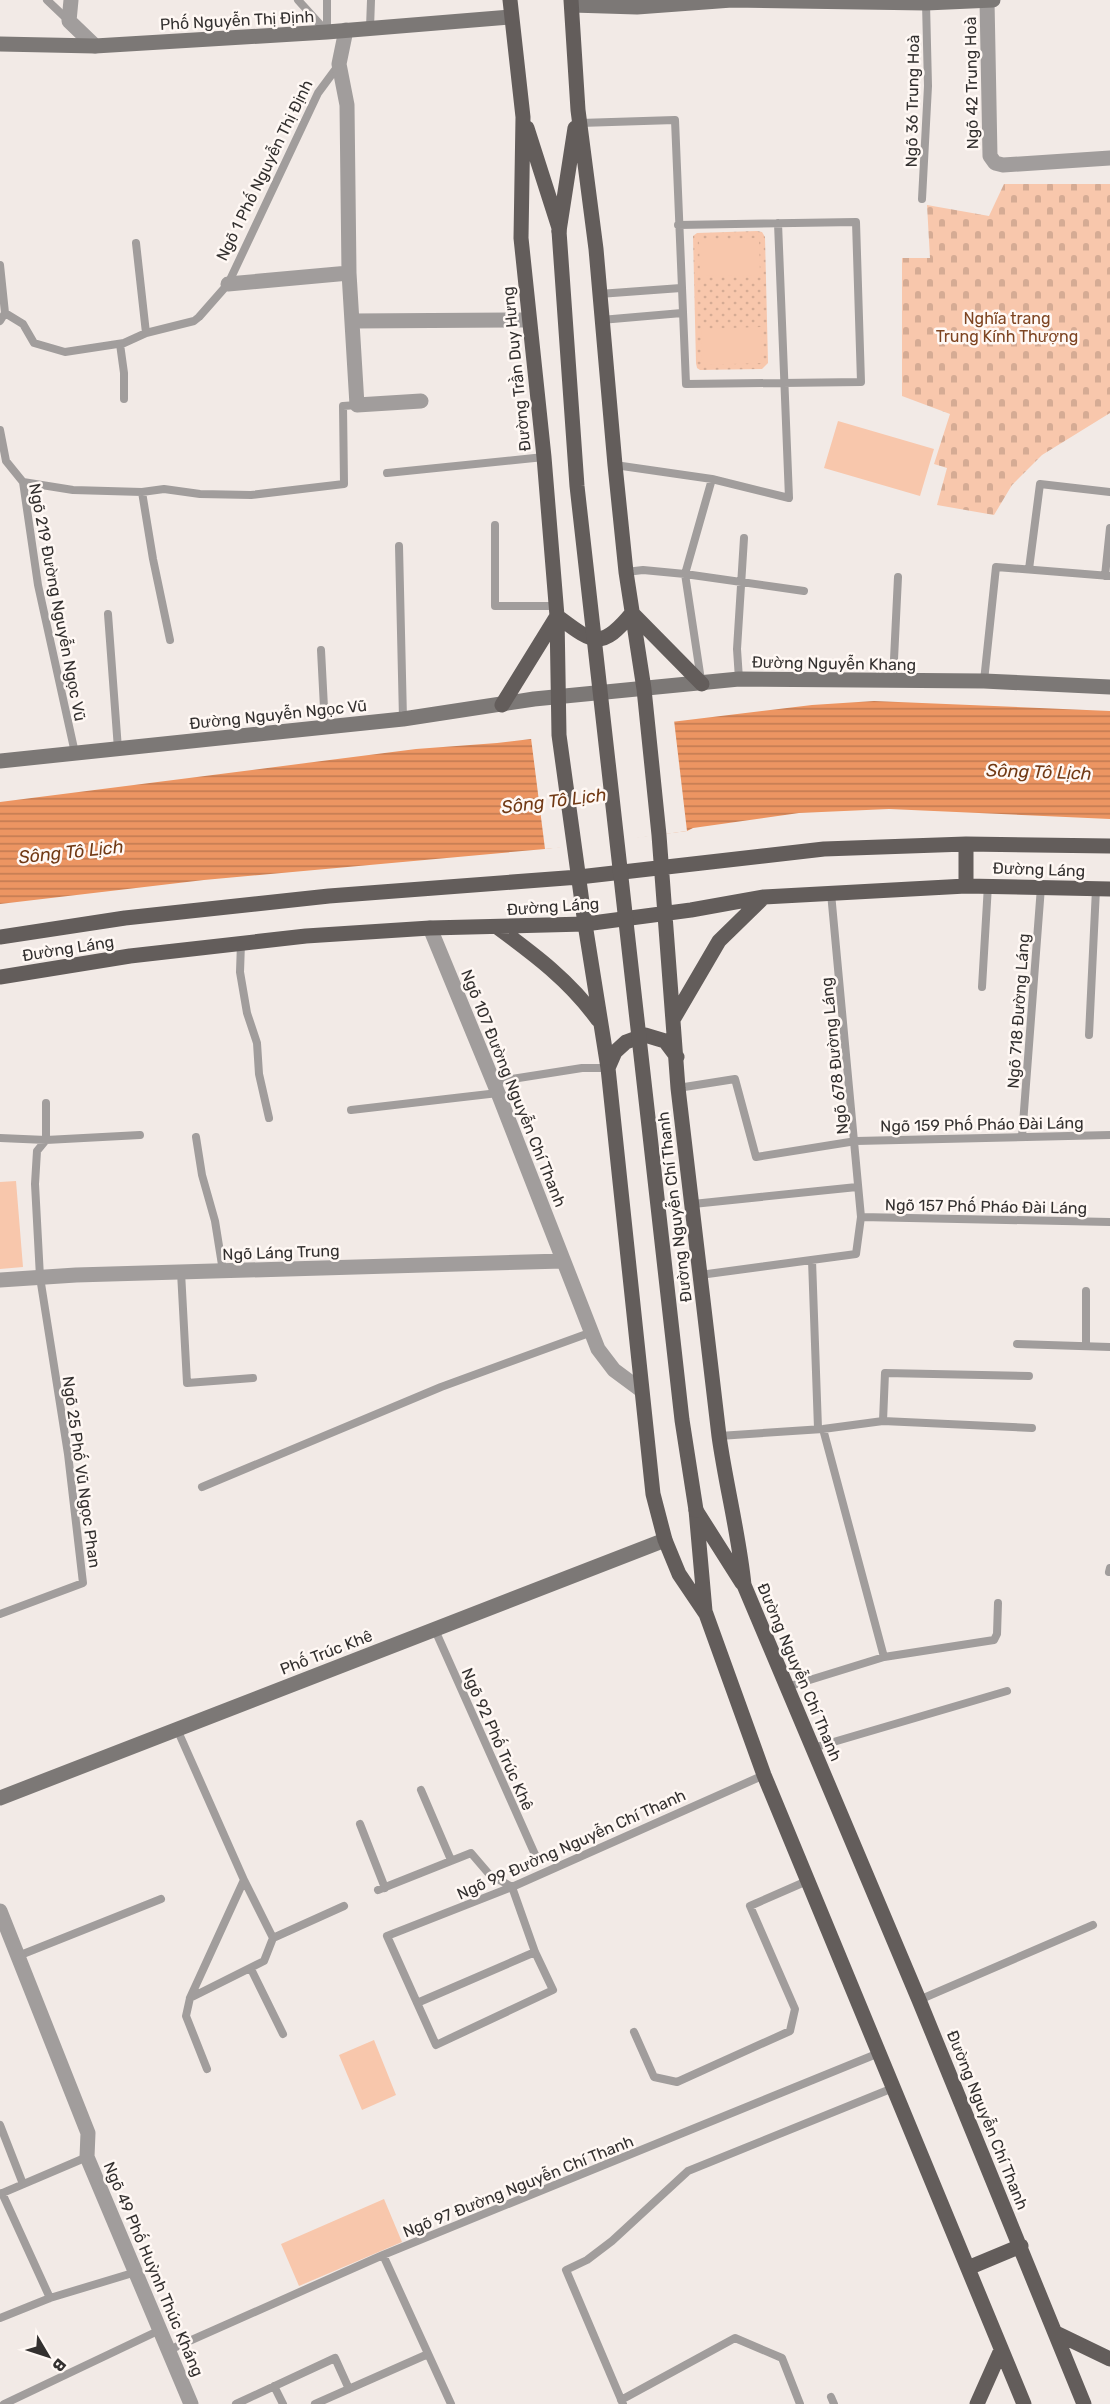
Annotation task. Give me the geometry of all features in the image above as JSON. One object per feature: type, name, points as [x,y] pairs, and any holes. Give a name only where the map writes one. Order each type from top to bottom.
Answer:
[{"type":"main road","name":"Đường Trần Duy Hưng","points":[[510,0],[523,117],[520,238],[544,457],[557,611],[559,735],[579,878]]},
{"type":"main road","points":[[573,2],[579,116],[596,249],[626,572],[644,689]]},
{"type":"main road","points":[[579,116],[560,231],[577,486],[682,1420],[696,1510],[706,1614]]},
{"type":"main road","points":[[523,117],[560,231]]},
{"type":"main road","points":[[502,705],[557,611],[580,633],[593,639],[602,639],[618,630],[632,613]]},
{"type":"main road","points":[[632,613],[702,684]]},
{"type":"main road","name":"Đường Nguyễn Chí Thanh","points":[[644,689],[662,868],[678,1088],[719,1436],[727,1492],[740,1545],[744,1585],[919,2000],[1084,2404]]},
{"type":"main road","points":[[966,844],[966,886]]},
{"type":"main road","name":"Đường Láng","points":[[0,937],[125,918],[329,896],[579,878],[824,849],[966,844],[1110,846]]},
{"type":"main road","points":[[579,878],[608,1068],[653,1494],[665,1540],[679,1574],[706,1614],[764,1775],[1024,2404]]},
{"type":"main road","name":"Đường Láng","points":[[0,977],[130,956],[306,936],[430,928],[585,924],[764,897],[988,885],[1103,889]]},
{"type":"main road","points":[[674,1017],[719,941],[764,897]]},
{"type":"main road","points":[[497,927],[532,953],[580,995],[601,1025]]},
{"type":"main road","points":[[608,1068],[615,1052],[636,1037],[655,1037],[665,1041],[677,1057]]},
{"type":"main road","points":[[696,1510],[744,1585]]},
{"type":"main road","points":[[968,2268],[1021,2246]]},
{"type":"main road","points":[[1056,2332],[1110,2359]]},
{"type":"main road","points":[[977,2404],[1001,2350]]},
{"type":"street","points":[[70,0],[69,21],[95,46]]},
{"type":"street","points":[[573,2],[637,7],[732,0],[926,3],[993,0]]},
{"type":"street","name":"Ngõ 42 Trung Hoà","points":[[987,0],[990,156],[995,163],[1003,165],[1110,158]]},
{"type":"street","name":"Phố Nguyễn Thị Định","points":[[0,44],[95,46],[327,32],[512,17]]},
{"type":"street","points":[[346,30],[339,64],[347,105],[350,273],[357,405],[421,401]]},
{"type":"street","points":[[228,284],[350,273]]},
{"type":"street","points":[[353,321],[529,320]]},
{"type":"street","name":"Đường Nguyễn Khang","points":[[559,698],[740,679],[984,681],[1110,687]]},
{"type":"street","name":"Đường Nguyễn Ngọc Vũ","points":[[0,761],[325,727],[559,698]]},
{"type":"street","name":"Ngõ 107 Đường Nguyễn Chí Thanh","points":[[430,928],[598,1349],[614,1370],[641,1390]]},
{"type":"street","name":"Ngõ Láng Trung","points":[[0,1280],[181,1272],[563,1261]]},
{"type":"street","name":"Phố Trúc Khê","points":[[0,1798],[665,1540]]},
{"type":"street","name":"Ngõ 49 Phố Huỳnh Thúc Kháng","points":[[0,1911],[88,2133],[87,2157],[191,2404]]},
{"type":"lane","points":[[47,0],[69,21]]},
{"type":"lane","points":[[298,0],[327,32]]},
{"type":"lane","points":[[327,0],[327,32]]},
{"type":"lane","points":[[370,28],[371,0]]},
{"type":"lane","name":"Ngõ 36 Trung Hoà","points":[[922,200],[928,86],[926,3]]},
{"type":"lane","name":"Ngõ 1 Phố Nguyễn Thị Định","points":[[5,313],[23,324],[34,343],[65,352],[120,344],[146,333],[194,321],[228,284],[318,93],[339,64]]},
{"type":"lane","points":[[579,116],[675,120],[678,225],[686,384],[861,382],[856,222],[678,225]]},
{"type":"lane","points":[[615,465],[712,479],[789,498],[778,223]]},
{"type":"lane","points":[[136,243],[146,333]]},
{"type":"lane","points":[[0,265],[5,313],[0,321]]},
{"type":"lane","points":[[599,294],[681,288]]},
{"type":"lane","points":[[601,320],[682,313]]},
{"type":"lane","points":[[120,344],[124,373],[124,399]]},
{"type":"lane","points":[[23,482],[73,490],[142,492],[164,489],[200,494],[251,495],[344,484],[343,406],[357,405]]},
{"type":"lane","name":"Ngõ 219 Đường Nguyễn Ngọc Vũ","points":[[0,430],[3,461],[23,482],[38,585],[75,753]]},
{"type":"lane","points":[[387,473],[544,457]]},
{"type":"lane","points":[[702,684],[684,574],[712,479]]},
{"type":"lane","points":[[1029,569],[1040,484],[1110,492]]},
{"type":"lane","points":[[142,492],[170,639]]},
{"type":"lane","points":[[495,525],[495,606],[557,611]]},
{"type":"lane","points":[[984,681],[996,567],[1107,576],[1110,528]]},
{"type":"lane","points":[[740,679],[737,650],[744,538]]},
{"type":"lane","points":[[399,546],[403,718]]},
{"type":"lane","points":[[626,572],[644,570],[684,574],[804,591]]},
{"type":"lane","points":[[893,682],[898,577]]},
{"type":"lane","points":[[108,614],[118,748]]},
{"type":"lane","points":[[321,650],[325,727]]},
{"type":"lane","points":[[982,987],[988,885]]},
{"type":"lane","name":"Ngõ 718 Đường Láng","points":[[1022,1137],[1041,887]]},
{"type":"lane","points":[[1089,1035],[1103,889]]},
{"type":"lane","name":"Ngõ 678 Đường Láng","points":[[812,1260],[856,1254],[861,1217],[857,1187],[856,1141],[831,893]]},
{"type":"lane","points":[[242,944],[240,972],[248,1013],[257,1042],[259,1074],[269,1118]]},
{"type":"lane","points":[[351,1110],[495,1087],[582,1068],[608,1068]]},
{"type":"lane","name":"Ngõ 159 Phố Pháo Đài Láng","points":[[678,1088],[735,1079],[756,1157],[856,1141],[1110,1135]]},
{"type":"lane","points":[[40,1277],[34,1184],[37,1151],[46,1140],[46,1103]]},
{"type":"lane","points":[[0,1138],[46,1140],[140,1135]]},
{"type":"lane","points":[[196,1137],[201,1175],[215,1221],[223,1272]]},
{"type":"lane","points":[[693,1204],[857,1187]]},
{"type":"lane","name":"Ngõ 157 Phố Pháo Đài Láng","points":[[861,1217],[1110,1222]]},
{"type":"lane","points":[[700,1275],[812,1260],[821,1428],[884,1657]]},
{"type":"lane","points":[[181,1272],[187,1383],[253,1378]]},
{"type":"lane","name":"Ngõ 25 Phố Vũ Ngọc Phan","points":[[0,1614],[83,1583],[68,1454],[40,1277]]},
{"type":"lane","points":[[1086,1291],[1086,1346]]},
{"type":"lane","points":[[202,1487],[441,1387],[592,1332]]},
{"type":"lane","points":[[1017,1344],[1110,1347]]},
{"type":"lane","points":[[883,1421],[885,1373],[1029,1376]]},
{"type":"lane","points":[[719,1436],[883,1421],[1032,1428]]},
{"type":"lane","points":[[786,1688],[884,1657],[994,1640],[997,1634],[998,1603]]},
{"type":"lane","name":"Ngõ 92 Phố Trúc Khê","points":[[435,1630],[537,1859]]},
{"type":"lane","points":[[813,1748],[1007,1691]]},
{"type":"lane","points":[[177,1729],[243,1880],[273,1938]]},
{"type":"lane","name":"Ngõ 99 Đường Nguyễn Chí Thanh","points":[[417,2003],[387,1936],[512,1887],[764,1775]]},
{"type":"lane","points":[[421,1790],[451,1860]]},
{"type":"lane","points":[[360,1824],[382,1889],[471,1853],[489,1874],[512,1887],[535,1952],[553,1990],[436,2045],[417,2003],[535,1952]]},
{"type":"lane","points":[[207,2069],[186,2016],[190,1998],[243,1880]]},
{"type":"lane","points":[[634,2032],[654,2077],[677,2082],[790,2031],[795,2008],[750,1906],[807,1881]]},
{"type":"lane","points":[[18,1956],[161,1899]]},
{"type":"lane","points":[[190,1998],[264,1961],[273,1938],[344,1906]]},
{"type":"lane","points":[[919,2000],[1093,1925]]},
{"type":"lane","points":[[251,1969],[283,2034]]},
{"type":"lane","name":"Ngõ 97 Đường Nguyễn Chí Thanh","points":[[169,2350],[382,2255],[879,2053]]},
{"type":"lane","points":[[800,2404],[782,2358],[735,2338],[622,2402],[566,2270],[587,2260],[612,2241],[688,2171],[893,2088]]},
{"type":"lane","points":[[0,2125],[23,2184]]},
{"type":"lane","points":[[50,2298],[1,2194],[87,2157]]},
{"type":"lane","points":[[382,2255],[451,2404]]},
{"type":"lane","points":[[0,2318],[50,2298],[135,2272]]},
{"type":"lane","points":[[4,2404],[160,2330]]},
{"type":"lane","points":[[315,2404],[428,2354]]},
{"type":"lane","points":[[236,2404],[335,2358],[349,2389]]},
{"type":"lane","points":[[274,2386],[283,2404]]},
{"type":"green space","name":"Nghĩa trang Trung Kính Thượng","points":[[1004,184],[1110,184],[1110,413],[1042,455],[1012,485],[994,515],[937,505],[947,468],[934,464],[950,414],[902,396],[902,258],[930,258],[927,205],[989,216]]},
{"type":"green space","points":[[762,232],[765,237],[768,363],[762,369],[700,370],[696,363],[693,236],[697,233]]},
{"type":"green space","points":[[759,238],[760,275],[700,276],[699,240]]},
{"type":"green space","points":[[761,327],[762,363],[702,365],[701,329]]},
{"type":"green space","points":[[838,421],[934,449],[920,496],[824,468]]},
{"type":"green space","points":[[16,1181],[23,1267],[0,1269],[0,1182]]},
{"type":"green space","points":[[374,2040],[396,2095],[362,2110],[339,2055]]},
{"type":"green space","points":[[384,2199],[402,2242],[299,2286],[281,2244]]},
{"type":"water","name":"Sông Tô Lịch","points":[[874,701],[1110,711],[1110,819],[889,809],[799,813],[693,828],[687,831],[545,849],[204,880],[0,904],[0,802],[416,749],[497,743],[812,705]]},
{"type":"pier","points":[[674,720],[687,831],[637,838],[637,841],[545,849],[531,738],[581,732],[582,729],[625,723],[626,726]]}]
